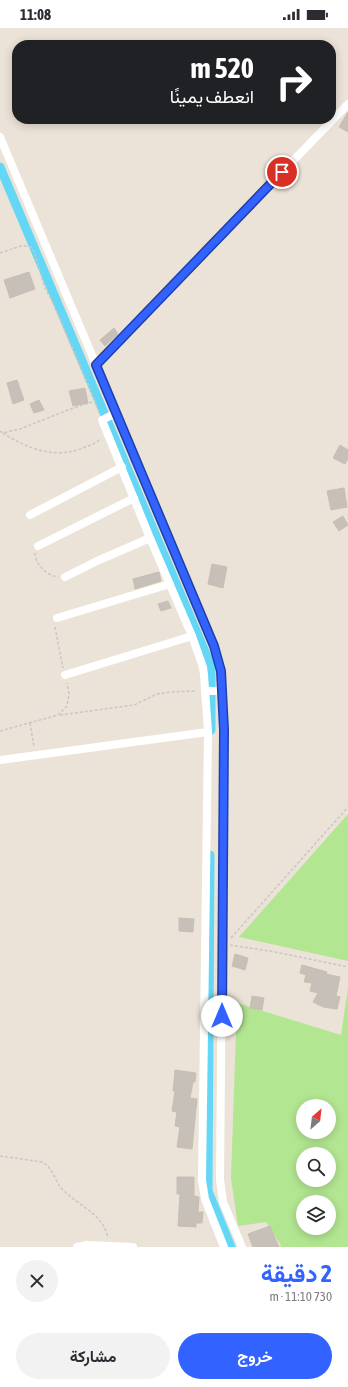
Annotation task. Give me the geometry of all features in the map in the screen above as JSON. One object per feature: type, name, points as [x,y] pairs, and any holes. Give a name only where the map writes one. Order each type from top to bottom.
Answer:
[{"type":"street","points":[[336,116],[348,104]]},
{"type":"street","points":[[96,365],[329,124]]},
{"type":"street","points":[[0,137],[96,365],[109,416],[214,646],[221,671],[220,691],[224,730],[220,1192],[242,1247]]},
{"type":"street","points":[[109,416],[107,431],[150,538],[192,636],[203,667],[207,691],[208,732],[202,1180],[205,1199],[224,1247]]},
{"type":"street","points":[[30,515],[122,467]]},
{"type":"street","points":[[38,546],[134,498]]},
{"type":"street","points":[[65,577],[150,538]]},
{"type":"street","points":[[57,618],[170,584]]},
{"type":"street","points":[[65,675],[192,636]]},
{"type":"street","points":[[207,691],[220,691]]},
{"type":"street","points":[[0,760],[208,732]]},
{"type":"street","points":[[77,1247],[87,1245],[133,1247]]},
{"type":"path","points":[[0,253],[21,246],[28,246],[32,248],[44,286],[54,305],[95,401],[109,416]]},
{"type":"path","points":[[3,433],[20,429],[95,401]]},
{"type":"path","points":[[0,431],[25,445],[59,454],[82,449],[98,442],[107,431]]},
{"type":"path","points":[[38,546],[35,549],[34,555],[39,564],[53,577],[65,577]]},
{"type":"path","points":[[57,618],[55,621],[55,626],[69,693],[67,706],[58,715]]},
{"type":"path","points":[[0,731],[58,715],[134,705],[157,694],[207,691]]},
{"type":"path","points":[[30,723],[36,755]]},
{"type":"path","points":[[222,944],[232,937],[348,807]]},
{"type":"path","points":[[222,944],[235,945],[348,967]]},
{"type":"path","points":[[0,1156],[47,1164],[62,1190],[90,1210],[103,1223],[108,1236],[109,1246]]},
{"type":"green space","points":[[348,814],[348,961],[239,937]]},
{"type":"green space","points":[[348,988],[348,1247],[280,1247],[281,1245],[266,1222],[238,1226],[231,1178],[237,1003],[341,1035]]},
{"type":"building","points":[[348,112],[348,132],[339,127]]},
{"type":"building","points":[[29,272],[35,289],[10,298],[4,280]]},
{"type":"building","points":[[114,328],[118,334],[105,346],[100,340]]},
{"type":"building","points":[[17,380],[24,400],[13,404],[7,383]]},
{"type":"building","points":[[85,388],[88,403],[73,406],[69,391]]},
{"type":"building","points":[[39,400],[44,410],[34,413],[30,404]]},
{"type":"building","points":[[340,445],[348,450],[348,459],[345,464],[333,458]]},
{"type":"building","points":[[344,488],[347,507],[331,510],[327,491]]},
{"type":"building","points":[[343,516],[348,525],[339,531],[333,522]]},
{"type":"building","points":[[212,564],[227,567],[223,588],[208,584]]},
{"type":"building","points":[[159,572],[161,581],[135,589],[133,579]]},
{"type":"building","points":[[168,601],[171,608],[161,611],[158,604]]},
{"type":"building","points":[[179,918],[194,919],[193,932],[179,931]]},
{"type":"building","points":[[235,954],[248,958],[245,970],[232,966]]},
{"type":"building","points":[[302,965],[327,972],[326,974],[340,977],[336,996],[340,997],[337,1009],[323,1007],[313,1002],[318,993],[310,991],[312,983],[304,982],[306,975],[300,973]]},
{"type":"building","points":[[252,996],[264,998],[262,1010],[250,1008]]},
{"type":"building","points":[[175,1070],[196,1073],[190,1098],[197,1099],[192,1149],[177,1147],[180,1127],[175,1126],[177,1112],[172,1111],[175,1091],[173,1091]]},
{"type":"building","points":[[177,1177],[194,1177],[194,1196],[199,1197],[198,1212],[203,1212],[202,1223],[196,1223],[196,1227],[178,1226],[180,1194],[177,1194]]},
{"type":"building","points":[[270,1226],[279,1247],[253,1247],[248,1234]]},
{"type":"waterway","points":[[0,167],[211,666],[211,730]]},
{"type":"waterway","points":[[210,855],[208,1191],[231,1247]]},
{"type":"route","points":[[222,1016],[224,730],[221,671],[214,646],[96,365],[282,172]]}]
